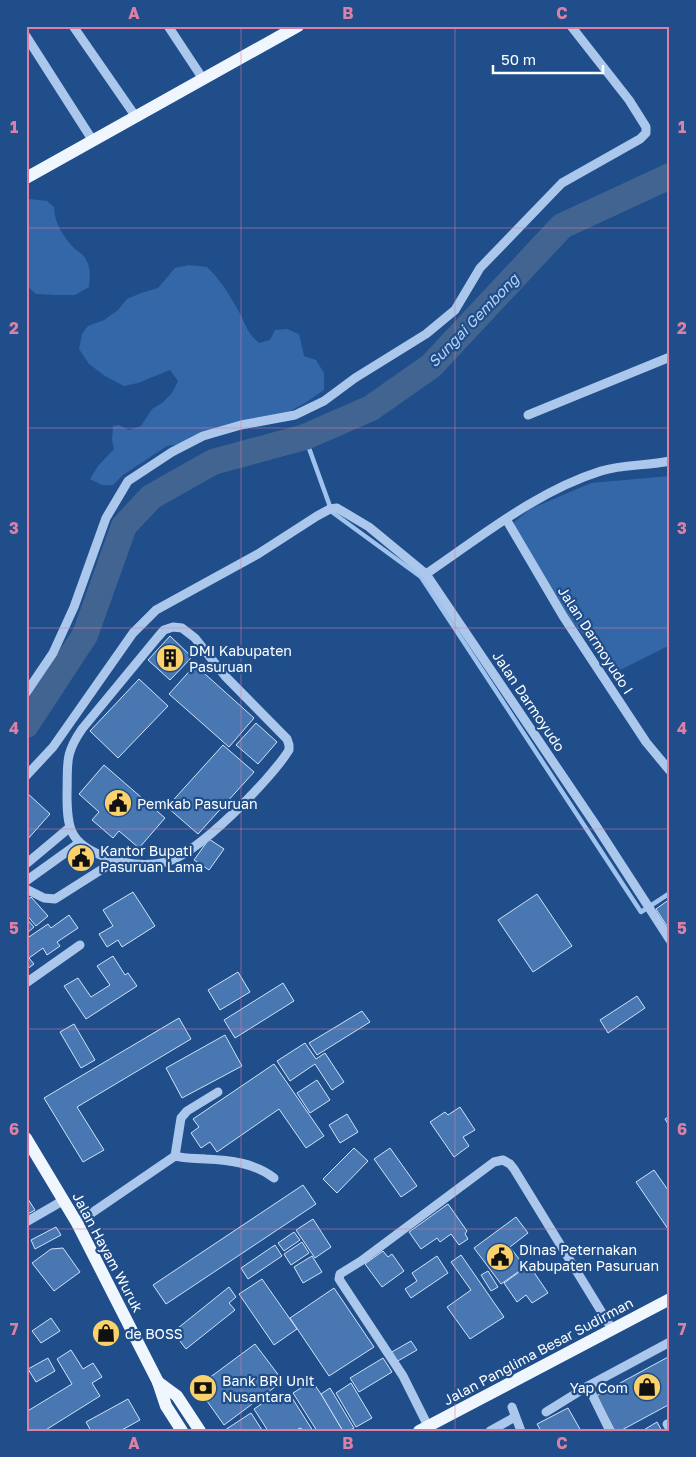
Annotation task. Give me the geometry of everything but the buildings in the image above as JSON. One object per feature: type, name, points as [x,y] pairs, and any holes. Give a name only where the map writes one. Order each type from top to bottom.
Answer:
[{"type":"main road","points":[[26,178],[298,26]]},
{"type":"main road","name":"Jalan Hayam Wuruk","points":[[26,1138],[77,1223],[158,1382],[166,1406],[182,1431]]},
{"type":"main road","name":"Jalan Panglima Besar Sudirman","points":[[421,1429],[670,1299]]},
{"type":"main road","name":"Jalan Hayam Wuruk","points":[[158,1382],[177,1396],[200,1431]]},
{"type":"street","points":[[73,26],[136,117]]},
{"type":"street","points":[[168,26],[203,79]]},
{"type":"street","points":[[26,693],[53,653],[74,607],[106,518],[128,481],[172,452],[203,436],[241,425],[295,415],[324,401],[355,378],[426,334],[455,310],[480,268],[562,183],[640,139],[646,133],[646,127],[629,100],[571,26]]},
{"type":"street","points":[[26,36],[93,141]]},
{"type":"street","points":[[528,414],[670,357]]},
{"type":"street","points":[[426,574],[530,503],[577,479],[604,470],[670,461]]},
{"type":"street","name":"Jalan Darmoyudo","points":[[26,776],[50,751],[133,633],[156,610],[258,554],[332,509],[348,513],[369,527],[426,574],[595,824],[670,940]]},
{"type":"street","name":"Jalan Darmoyudo I","points":[[506,519],[563,616],[646,742],[670,771]]},
{"type":"street","points":[[173,627],[182,628],[195,638],[225,676],[287,739],[289,750],[267,777],[224,823],[184,853],[168,862],[142,864],[115,860],[91,851],[79,843],[69,828],[67,808],[68,756],[75,740],[164,630],[173,627]]},
{"type":"street","points":[[26,864],[69,828]]},
{"type":"street","points":[[26,881],[79,843]]},
{"type":"street","points":[[26,889],[44,898],[55,899],[115,860]]},
{"type":"street","points":[[26,983],[80,945]]},
{"type":"street","points":[[77,1223],[175,1156],[181,1118],[218,1092]]},
{"type":"street","points":[[175,1156],[184,1159],[217,1159],[248,1165],[264,1171],[274,1178]]},
{"type":"street","points":[[421,1429],[403,1376],[339,1279],[340,1274],[361,1261],[494,1162],[503,1160],[514,1169],[612,1329]]},
{"type":"street","points":[[26,1222],[64,1200]]},
{"type":"street","points":[[546,1412],[588,1386],[670,1342]]},
{"type":"street","points":[[588,1386],[610,1431]]},
{"type":"street","points":[[512,1408],[521,1431]]},
{"type":"street","points":[[490,1431],[515,1418]]},
{"type":"shaded area","points":[[26,200],[47,201],[54,207],[54,213],[60,230],[88,263],[90,273],[89,287],[75,295],[36,294],[26,285]]},
{"type":"shaded area","points":[[189,265],[207,267],[212,272],[228,293],[249,331],[259,343],[270,340],[275,330],[287,329],[299,334],[304,356],[316,360],[324,373],[324,390],[285,414],[202,441],[167,446],[123,475],[113,485],[102,485],[90,479],[98,466],[114,449],[112,440],[113,426],[119,425],[129,430],[141,426],[152,409],[162,403],[172,393],[178,381],[170,370],[138,383],[124,386],[105,376],[89,364],[79,349],[82,334],[88,326],[104,320],[118,310],[127,299],[158,288],[175,268]]},
{"type":"shaded area","points":[[670,476],[670,645],[614,673],[567,615],[513,523],[530,509],[591,483]]},
{"type":"waterway","name":"Sungai Gembong","points":[[26,725],[85,635],[124,526],[151,497],[213,462],[305,437],[371,408],[431,366],[562,226],[670,176]]},
{"type":"waterway","points":[[305,437],[332,512],[421,577],[641,912],[670,893]]},
{"type":"place","name":"DMI Kabupaten Pasuruan","points":[[170,658]]},
{"type":"place","name":"Pemkab Pasuruan","points":[[118,803]]},
{"type":"place","name":"Kantor Bupati Pasuruan Lama","points":[[81,858]]},
{"type":"place","name":"Dinas Peternakan Kabupaten Pasuruan","points":[[500,1257]]},
{"type":"place","name":"de BOSS","points":[[106,1333]]},
{"type":"place","name":"Yap Com","points":[[647,1387]]},
{"type":"place","name":"Bank BRI Unit Nusantara","points":[[203,1388]]}]
